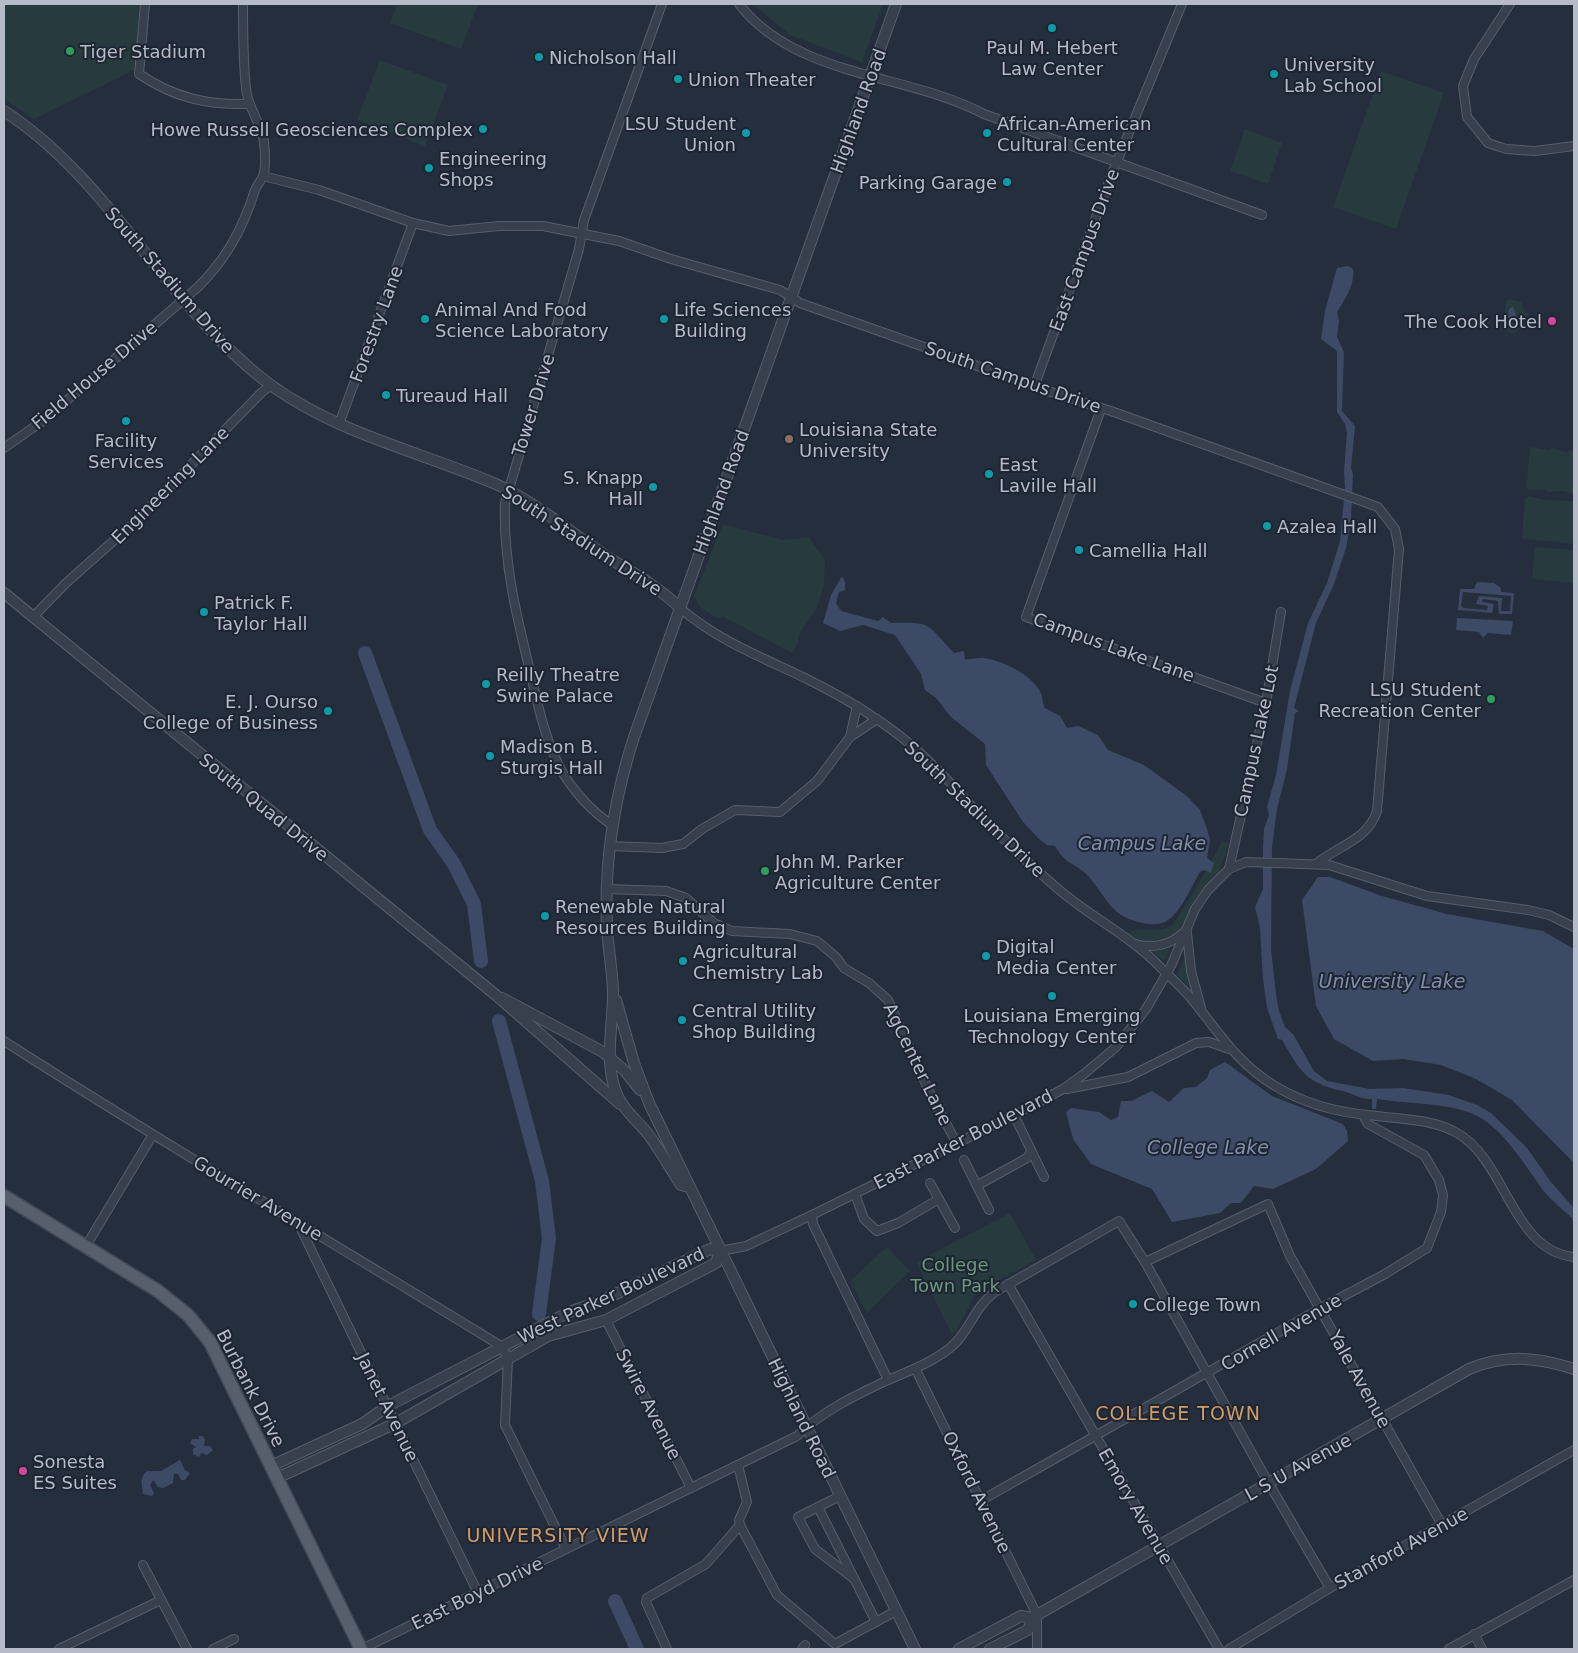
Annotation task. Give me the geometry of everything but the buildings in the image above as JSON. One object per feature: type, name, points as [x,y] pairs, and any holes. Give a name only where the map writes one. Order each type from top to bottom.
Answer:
[{"type":"main road","name":"Burbank Drive","points":[[4,1196],[158,1291],[195,1323],[218,1358],[362,1649]]},
{"type":"street","points":[[145,4],[139,74],[173,92],[203,103],[249,104]]},
{"type":"street","points":[[243,4],[246,90],[249,104],[256,113],[264,144],[263,176]]},
{"type":"street","name":"Tower Drive","points":[[612,825],[593,811],[566,777],[548,738],[512,598],[504,536],[505,503],[579,249],[584,220],[662,4]]},
{"type":"street","points":[[739,4],[766,30],[783,43],[870,75],[962,102],[984,114],[1262,215]]},
{"type":"street","name":"Highland Road","points":[[688,1188],[681,1185],[648,1135],[625,1108],[616,1092],[610,1057],[613,992],[607,926],[607,889],[612,825],[625,764],[896,4]]},
{"type":"street","name":"East Campus Drive","points":[[1034,387],[1117,162],[1182,4]]},
{"type":"street","points":[[1510,4],[1474,59],[1464,86],[1467,117],[1488,143],[1506,149],[1535,151],[1574,146]]},
{"type":"street","name":"South Stadium Drive","points":[[4,111],[42,140],[76,172],[144,251],[182,299],[236,356],[272,385],[339,424],[494,483],[649,583],[689,617],[728,642],[762,660],[806,678],[877,719],[927,759],[980,816],[1057,888],[1131,942],[1166,973],[1202,1012]]},
{"type":"street","name":"South Campus Drive","points":[[263,176],[318,190],[413,223],[449,231],[499,226],[543,226],[619,241],[671,259],[780,290],[800,303],[1367,503],[1382,510],[1390,520],[1398,537],[1399,549],[1377,811],[1364,834],[1326,855],[1316,864]]},
{"type":"street","name":"Field House Drive","points":[[4,448],[44,420],[215,270],[233,246],[247,217],[256,186],[263,176]]},
{"type":"street","name":"Forestry Lane","points":[[339,424],[413,223]]},
{"type":"street","name":"Engineering Lane","points":[[33,617],[66,583],[136,521],[262,392],[272,385]]},
{"type":"street","name":"Campus Lake Lane","points":[[1101,409],[1026,617],[1266,703]]},
{"type":"street","name":"South Quad Drive","points":[[4,593],[497,996],[625,1108]]},
{"type":"street","name":"Campus Lake Lot","points":[[1229,869],[1266,703],[1281,612]]},
{"type":"street","points":[[850,737],[857,706]]},
{"type":"street","points":[[610,846],[662,848],[683,844],[702,829],[735,810],[780,812],[817,780],[850,737],[877,719]]},
{"type":"street","points":[[1229,869],[1252,861],[1316,864],[1344,868],[1441,899],[1539,912],[1574,927]]},
{"type":"street","name":"East Parker Boulevard","points":[[720,1252],[740,1248],[855,1194],[956,1142],[1014,1115],[1053,1094],[1084,1074],[1116,1047],[1135,1024],[1166,973],[1188,929],[1198,903],[1212,885],[1229,869]]},
{"type":"street","name":"AgCenter Lane","points":[[607,889],[666,891],[686,898],[714,923],[732,932],[790,934],[817,941],[836,957],[844,968],[869,983],[888,1000],[956,1142]]},
{"type":"street","points":[[1131,942],[1142,946],[1163,944],[1177,938],[1188,929]]},
{"type":"street","points":[[1188,929],[1187,945],[1191,971],[1202,1012],[1229,1049],[1249,1069],[1286,1092],[1322,1106],[1363,1115],[1438,1125],[1466,1138],[1489,1164],[1529,1232],[1551,1250],[1564,1256],[1574,1257]]},
{"type":"street","name":"Highland Road","points":[[613,992],[645,1093],[688,1181],[688,1188],[915,1649]]},
{"type":"street","name":"South Quad Drive","points":[[497,996],[569,1033],[610,1057],[645,1093]]},
{"type":"street","name":"Gourrier Avenue","points":[[4,1041],[152,1136],[297,1221],[501,1346],[508,1358]]},
{"type":"street","points":[[1053,1094],[1077,1086],[1128,1077],[1196,1043],[1209,1042],[1229,1049]]},
{"type":"street","points":[[1014,1115],[1044,1177]]},
{"type":"street","name":"Cornell Avenue","points":[[982,1500],[1321,1308],[1419,1255],[1433,1238],[1442,1212],[1441,1187],[1424,1155],[1368,1124],[1363,1115]]},
{"type":"street","points":[[86,1246],[152,1136]]},
{"type":"street","points":[[978,1185],[1027,1158],[1031,1152]]},
{"type":"street","points":[[964,1160],[989,1210]]},
{"type":"street","points":[[930,1183],[955,1228]]},
{"type":"street","points":[[855,1194],[864,1219],[877,1230],[898,1223],[939,1199]]},
{"type":"street","name":"Yale Avenue","points":[[1145,1262],[1268,1204],[1290,1256],[1442,1525]]},
{"type":"street","points":[[812,1215],[814,1224],[888,1380]]},
{"type":"street","name":"Janet Avenue","points":[[297,1221],[478,1593]]},
{"type":"street","name":"East Boyd Drive","points":[[362,1649],[738,1466],[797,1436],[816,1418],[888,1380],[916,1370],[949,1349],[960,1338],[986,1298],[1119,1221],[1145,1262]]},
{"type":"street","name":"West Parker Boulevard","points":[[271,1466],[362,1424],[388,1406],[452,1375],[501,1346],[569,1312],[599,1302],[710,1249],[720,1252],[716,1263],[606,1320],[548,1336],[396,1423],[277,1478]]},
{"type":"street","points":[[1145,1262],[1209,1373],[1268,1482],[1330,1588]]},
{"type":"street","name":"Emory Avenue","points":[[1008,1284],[1220,1649]]},
{"type":"street","name":"Swire Avenue","points":[[606,1320],[691,1488]]},
{"type":"street","points":[[508,1358],[505,1425],[566,1549]]},
{"type":"street","name":"L S U Avenue","points":[[959,1649],[1021,1616],[1035,1616],[1268,1482],[1382,1420],[1453,1378],[1482,1364],[1522,1358],[1552,1362],[1574,1369]]},
{"type":"street","name":"Oxford Avenue","points":[[916,1370],[982,1500],[1035,1616]]},
{"type":"street","name":"Stanford Avenue","points":[[1229,1649],[1330,1588],[1574,1450]]},
{"type":"street","points":[[738,1466],[747,1502],[739,1520],[740,1525],[777,1595],[834,1644],[896,1611]]},
{"type":"street","points":[[840,1496],[798,1517],[815,1550],[854,1579]]},
{"type":"street","points":[[818,1507],[876,1622]]},
{"type":"street","points":[[667,1649],[646,1602],[647,1598],[706,1564],[740,1525]]},
{"type":"street","points":[[143,1565],[187,1649]]},
{"type":"street","points":[[1449,1649],[1574,1580]]},
{"type":"street","points":[[59,1649],[161,1600]]},
{"type":"street","points":[[1035,1616],[1037,1649]]},
{"type":"street","name":"L S U Avenue","points":[[990,1649],[1028,1630],[1035,1616]]},
{"type":"street","points":[[1474,1634],[1482,1649]]},
{"type":"street","points":[[213,1649],[234,1639]]},
{"type":"green space","name":"Tiger Stadium","points":[[4,4],[142,4],[134,70],[34,119],[4,99]]},
{"type":"green space","points":[[397,4],[478,4],[461,49],[390,23]]},
{"type":"green space","points":[[753,4],[883,4],[862,62],[790,35]]},
{"type":"green space","points":[[380,60],[448,85],[425,146],[357,120]]},
{"type":"green space","points":[[1381,71],[1444,93],[1396,229],[1333,207]]},
{"type":"green space","points":[[1245,129],[1282,143],[1268,184],[1230,171]]},
{"type":"green space","points":[[1509,299],[1521,302],[1525,311],[1529,313],[1528,322],[1514,334],[1503,329],[1506,302]]},
{"type":"green space","points":[[1532,447],[1549,450],[1552,448],[1566,452],[1574,450],[1574,494],[1563,491],[1529,490],[1526,488],[1530,449]]},
{"type":"green space","points":[[1528,496],[1545,500],[1574,501],[1574,544],[1524,539],[1522,537],[1525,498]]},
{"type":"green space","points":[[723,524],[783,540],[809,537],[825,560],[824,585],[817,608],[800,633],[797,646],[792,653],[724,617],[717,618],[700,607],[694,596]]},
{"type":"green space","points":[[1535,547],[1574,550],[1573,583],[1532,579]]},
{"type":"green space","points":[[1222,841],[1228,843],[1220,869],[1202,891],[1177,934],[1171,939],[1156,943],[1141,941],[1127,934],[1138,930],[1163,929],[1174,923],[1206,871],[1211,873],[1214,863],[1211,862]]},
{"type":"green space","points":[[1172,944],[1164,961],[1150,949]]},
{"type":"green space","points":[[1185,957],[1192,990],[1177,974]]},
{"type":"green space","name":"College Town Park","points":[[1010,1213],[1036,1260],[976,1293],[957,1330],[952,1335],[916,1262]]},
{"type":"green space","points":[[887,1247],[910,1271],[867,1313],[850,1281]]},
{"type":"water","points":[[1348,266],[1353,269],[1353,275],[1349,292],[1337,312],[1339,321],[1337,337],[1344,352],[1342,411],[1355,426],[1351,468],[1353,474],[1351,520],[1346,548],[1334,584],[1316,623],[1294,708],[1299,711],[1295,713],[1287,769],[1277,809],[1272,847],[1271,949],[1279,1011],[1285,1027],[1293,1034],[1314,1071],[1327,1081],[1370,1089],[1403,1088],[1449,1095],[1477,1105],[1491,1113],[1527,1148],[1551,1182],[1574,1208],[1573,1222],[1572,1218],[1543,1190],[1509,1143],[1480,1117],[1445,1106],[1377,1099],[1376,1109],[1372,1109],[1372,1099],[1330,1088],[1312,1080],[1299,1068],[1282,1040],[1278,1039],[1267,1008],[1260,928],[1255,907],[1263,889],[1264,829],[1269,815],[1267,807],[1276,775],[1290,691],[1308,623],[1327,583],[1340,541],[1345,488],[1344,471],[1347,433],[1345,424],[1337,412],[1337,351],[1321,339],[1325,311],[1337,268]]},
{"type":"water","points":[[1513,307],[1516,315],[1511,325],[1507,323],[1509,309]]},
{"type":"water","name":"Campus Lake","points":[[842,576],[845,582],[845,590],[839,592],[836,603],[841,611],[878,621],[883,617],[891,623],[922,624],[933,630],[954,653],[964,651],[965,659],[982,658],[992,660],[1017,670],[1037,686],[1045,708],[1060,716],[1067,728],[1078,726],[1098,735],[1108,750],[1144,765],[1188,797],[1200,810],[1210,840],[1207,858],[1214,863],[1211,873],[1204,870],[1200,872],[1181,906],[1171,918],[1160,924],[1147,924],[1134,921],[1122,915],[1108,903],[1083,871],[1065,859],[1055,846],[1047,845],[1039,839],[1023,822],[986,765],[985,744],[951,717],[936,698],[925,690],[921,674],[895,635],[863,625],[840,631],[823,623],[831,595]]},
{"type":"water","points":[[1477,582],[1494,583],[1501,588],[1501,592],[1514,593],[1512,614],[1499,614],[1498,601],[1483,599],[1482,602],[1494,604],[1492,613],[1458,610],[1460,589],[1474,589]],"holes":[[[1463,592],[1511,596],[1510,611],[1501,611],[1502,598],[1479,596],[1476,604],[1488,606],[1487,610],[1463,608],[1461,606]]]},
{"type":"water","points":[[1457,618],[1513,621],[1511,635],[1488,633],[1483,638],[1479,632],[1456,630]]},
{"type":"water","name":"University Lake","points":[[1318,877],[1330,877],[1382,896],[1447,914],[1543,931],[1574,949],[1574,1163],[1512,1100],[1476,1079],[1441,1065],[1403,1059],[1373,1061],[1334,1039],[1316,1006],[1302,900]]},
{"type":"water","name":"College Lake","points":[[1225,1062],[1272,1096],[1343,1124],[1347,1131],[1348,1141],[1316,1169],[1273,1189],[1254,1186],[1241,1203],[1231,1203],[1220,1213],[1172,1222],[1152,1189],[1091,1164],[1073,1139],[1066,1112],[1071,1108],[1099,1112],[1111,1120],[1118,1117],[1121,1101],[1131,1101],[1152,1091],[1169,1102],[1184,1088],[1196,1087],[1207,1078],[1210,1070]]},
{"type":"water","points":[[199,1436],[205,1439],[204,1446],[210,1446],[213,1450],[207,1455],[201,1453],[199,1457],[193,1454],[193,1449],[196,1447],[190,1443],[192,1439],[199,1439]]},
{"type":"water","points":[[180,1460],[185,1470],[190,1473],[185,1480],[181,1480],[178,1474],[174,1474],[173,1483],[163,1488],[158,1487],[153,1480],[150,1485],[154,1493],[152,1496],[143,1494],[142,1479],[147,1471],[161,1471]]},
{"type":"waterway","points":[[365,653],[430,830],[454,864],[474,904],[481,961]]},
{"type":"waterway","points":[[499,1021],[542,1181],[549,1238],[539,1314]]},
{"type":"waterway","points":[[615,1601],[637,1649]]},
{"type":"place","name":"Paul M. Hebert Law Center","points":[[1052,28]]},
{"type":"place","name":"Tiger Stadium","points":[[70,51]]},
{"type":"place","name":"Nicholson Hall","points":[[539,57]]},
{"type":"place","name":"University Lab School","points":[[1274,74]]},
{"type":"place","name":"Union Theater","points":[[678,79]]},
{"type":"place","name":"Howe Russell Geosciences Complex","points":[[483,129]]},
{"type":"place","name":"LSU Student Union","points":[[746,133]]},
{"type":"place","name":"African-American Cultural Center","points":[[987,133]]},
{"type":"place","name":"Engineering Shops","points":[[429,168]]},
{"type":"place","name":"Parking Garage","points":[[1007,182]]},
{"type":"place","name":"Animal And Food Science Laboratory","points":[[425,319]]},
{"type":"place","name":"Life Sciences Building","points":[[664,319]]},
{"type":"place","name":"The Cook Hotel","points":[[1552,321]]},
{"type":"place","name":"Tureaud Hall","points":[[386,395]]},
{"type":"place","name":"Facility Services","points":[[126,421]]},
{"type":"place","name":"Louisiana State University","points":[[789,439]]},
{"type":"place","name":"East Laville Hall","points":[[989,474]]},
{"type":"place","name":"S. Knapp Hall","points":[[653,487]]},
{"type":"place","name":"Azalea Hall","points":[[1267,526]]},
{"type":"place","name":"Camellia Hall","points":[[1079,550]]},
{"type":"place","name":"Patrick F. Taylor Hall","points":[[204,612]]},
{"type":"place","name":"Reilly Theatre Swine Palace","points":[[486,684]]},
{"type":"place","name":"LSU Student Recreation Center","points":[[1491,699]]},
{"type":"place","name":"E. J. Ourso College of Business","points":[[328,711]]},
{"type":"place","name":"Madison B. Sturgis Hall","points":[[490,756]]},
{"type":"place","name":"John M. Parker Agriculture Center","points":[[765,871]]},
{"type":"place","name":"Renewable Natural Resources Building","points":[[545,916]]},
{"type":"place","name":"Digital Media Center","points":[[986,956]]},
{"type":"place","name":"Agricultural Chemistry Lab","points":[[683,961]]},
{"type":"place","name":"Louisiana Emerging Technology Center","points":[[1052,996]]},
{"type":"place","name":"Central Utility Shop Building","points":[[682,1020]]},
{"type":"place","name":"College Town","points":[[1133,1304]]},
{"type":"place","name":"Sonesta ES Suites","points":[[23,1471]]},
{"type":"district","name":"COLLEGE TOWN","points":[[1178,1413]]},
{"type":"district","name":"UNIVERSITY VIEW","points":[[558,1535]]}]
